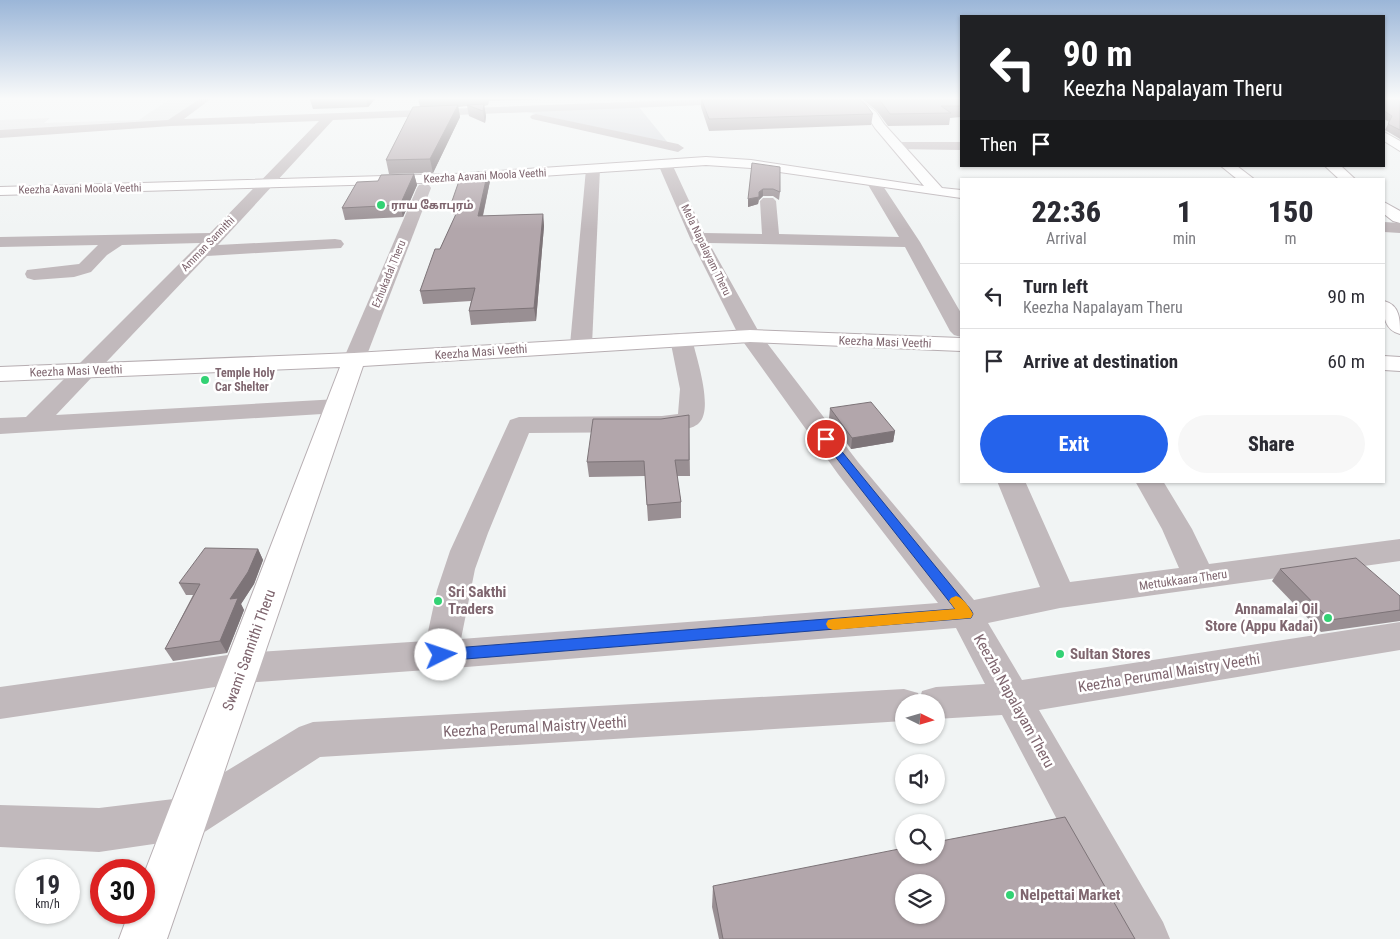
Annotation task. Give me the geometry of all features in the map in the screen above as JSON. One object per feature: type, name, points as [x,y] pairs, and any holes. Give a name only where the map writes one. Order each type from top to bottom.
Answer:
[{"type":"main road","points":[[895,142],[938,192]]},
{"type":"main road","name":"Keezha Aavani Moola Veethi","points":[[454,178],[706,161],[751,164],[960,194]]},
{"type":"main road","points":[[1229,167],[1245,178]]},
{"type":"main road","points":[[1333,167],[1347,178]]},
{"type":"main road","name":"Keezha Aavani Moola Veethi","points":[[0,191],[398,180]]},
{"type":"main road","points":[[1385,208],[1396,221]]},
{"type":"main road","points":[[1385,308],[1400,328]]},
{"type":"main road","name":"Keezha Masi Veethi","points":[[0,374],[354,360],[750,336],[960,345]]},
{"type":"main road","name":"Swami Sannithi Theru","points":[[143,939],[354,360]]},
{"type":"main road","points":[[1385,363],[1400,364]]},
{"type":"street","name":"Amman Sannithi","points":[[34,423],[208,245],[305,142]]},
{"type":"street","points":[[650,142],[678,148]]},
{"type":"street","points":[[675,142],[684,162]]},
{"type":"street","points":[[899,146],[960,146]]},
{"type":"street","name":"Mela Napalayam Theru","points":[[665,164],[698,238],[750,336]]},
{"type":"street","points":[[581,345],[593,169]]},
{"type":"street","points":[[398,180],[454,178]]},
{"type":"street","name":"Ezhukadal Theru","points":[[354,360],[427,180]]},
{"type":"street","points":[[874,183],[911,242],[960,329]]},
{"type":"street","points":[[768,201],[771,240]]},
{"type":"street","points":[[698,238],[911,242]]},
{"type":"street","points":[[34,274],[74,271],[85,268],[102,251],[116,241]]},
{"type":"street","points":[[0,242],[116,241],[208,245],[335,244]]},
{"type":"street","points":[[0,257],[22,242]]},
{"type":"street","name":"Keezha Napalayam Theru","points":[[750,336],[848,468],[966,614],[1146,939]]},
{"type":"street","points":[[441,655],[459,570],[482,510],[505,462],[519,425],[662,424],[681,422],[690,418],[693,407],[681,339]]},
{"type":"street","points":[[0,426],[338,406]]},
{"type":"street","points":[[1012,483],[1060,596]]},
{"type":"street","points":[[1151,483],[1177,529],[1199,578]]},
{"type":"street","name":"Mettukkaara Theru","points":[[0,703],[242,668],[441,655],[966,614],[1060,596],[1400,550]]},
{"type":"street","name":"Keezha Perumal Maistry Veethi","points":[[945,702],[1012,698],[1400,636]]},
{"type":"street","name":"Keezha Perumal Maistry Veethi","points":[[188,818],[313,740],[895,706]]},
{"type":"street","points":[[0,826],[99,830],[188,818]]},
{"type":"building","points":[[395,142],[439,142],[430,159],[386,160]]},
{"type":"building","points":[[752,163],[780,167],[780,192],[773,189],[763,189],[759,192],[759,197],[748,199]]},
{"type":"building","points":[[488,171],[478,216],[543,214],[534,308],[469,311],[475,288],[420,291],[435,249],[440,249],[461,203],[451,204],[460,178],[474,177],[476,172]]},
{"type":"building","points":[[414,174],[400,205],[342,208],[357,182],[378,181],[381,175]]},
{"type":"building","points":[[871,402],[895,431],[852,438],[830,408]]},
{"type":"building","points":[[689,415],[689,460],[675,460],[681,502],[647,505],[644,461],[587,462],[593,419],[661,419]]},
{"type":"building","points":[[205,548],[258,549],[248,572],[230,599],[238,598],[220,641],[165,649],[200,584],[179,583]]},
{"type":"building","points":[[1356,558],[1400,596],[1400,610],[1330,620],[1280,569]]},
{"type":"building","name":"Nelpettai Market","points":[[1065,817],[1135,939],[723,939],[713,886],[895,850],[895,864],[945,864],[945,840]]},
{"type":"slow traffic","points":[[833,624],[966,614],[956,601]]},
{"type":"place","name":"ராய கோபுரம்","points":[[381,205]]},
{"type":"place","name":"Temple Holy Car Shelter","points":[[205,380]]},
{"type":"place","name":"Sri Sakthi Traders","points":[[438,601]]},
{"type":"place","name":"Annamalai Oil Store (Appu Kadai)","points":[[1328,618]]},
{"type":"place","name":"Sultan Stores","points":[[1060,654]]},
{"type":"place","name":"Nelpettai Market","points":[[1010,895]]},
{"type":"route","points":[[441,655],[966,614],[826,439]]}]
